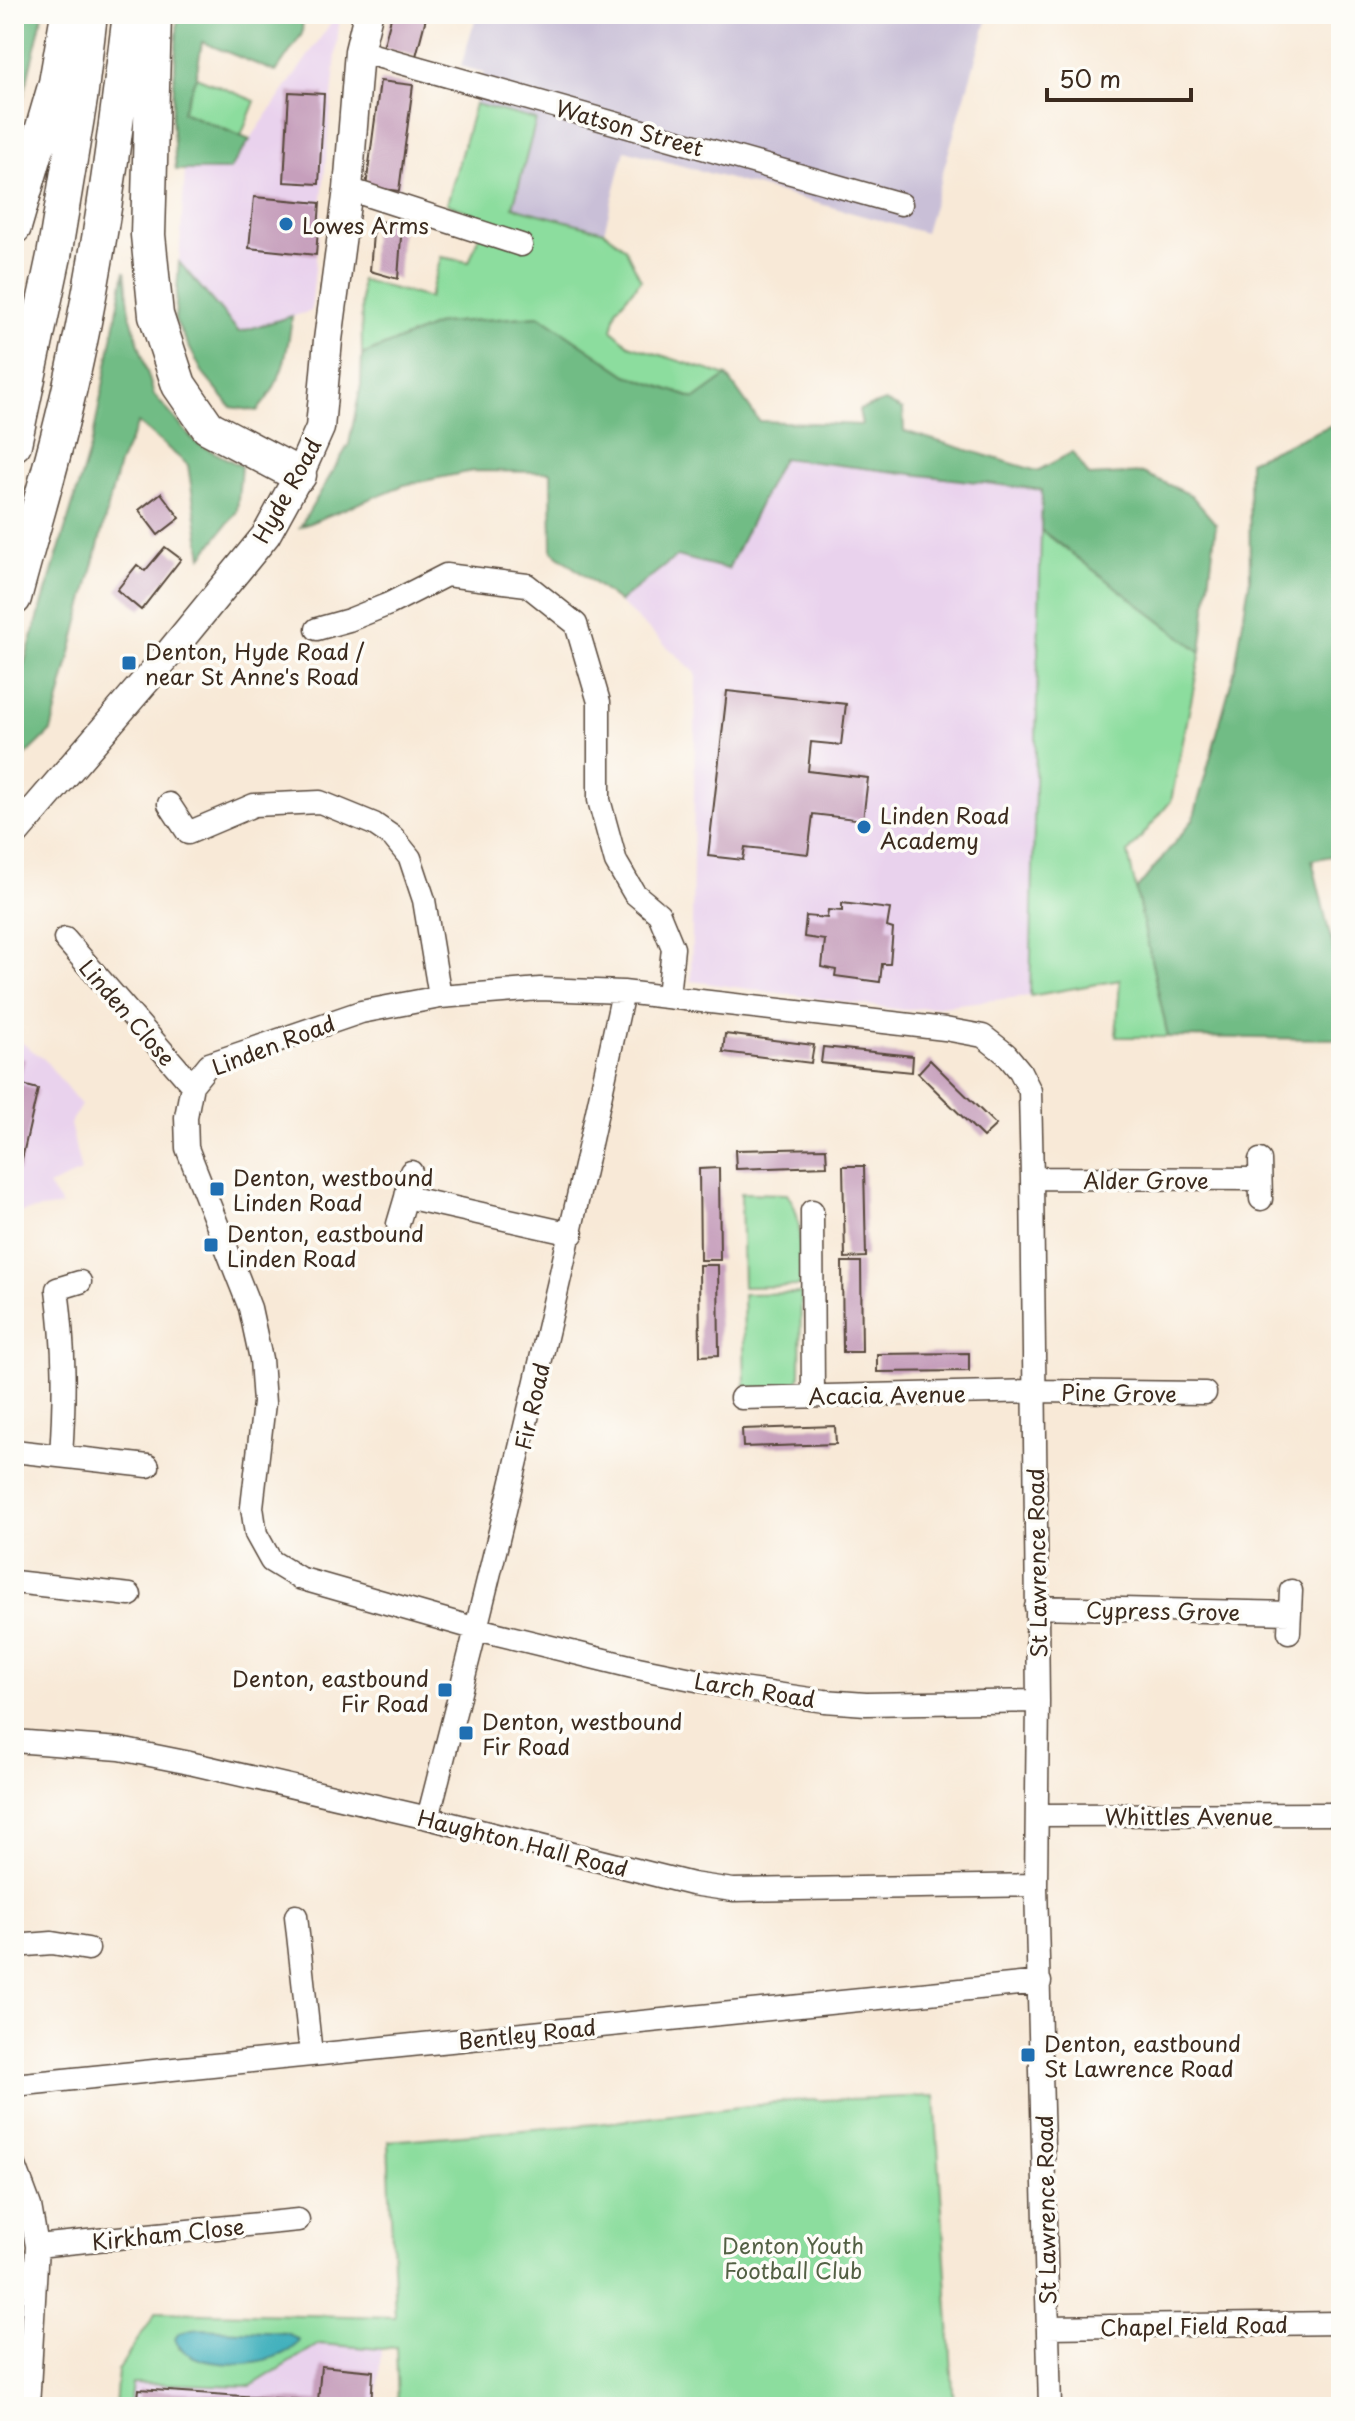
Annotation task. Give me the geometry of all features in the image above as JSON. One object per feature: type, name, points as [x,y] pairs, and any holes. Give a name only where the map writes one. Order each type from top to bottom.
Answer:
[{"type":"highway","points":[[14,227],[56,83],[68,14]]},
{"type":"highway","points":[[14,444],[54,256],[80,99],[90,14]]},
{"type":"highway","points":[[14,598],[66,403],[95,264],[130,14]]},
{"type":"highway","points":[[154,14],[148,235],[156,315],[179,385],[208,427],[299,475]]},
{"type":"main road","name":"Hyde Road","points":[[14,834],[167,656],[257,545],[299,475],[320,428],[348,189],[359,51],[368,14]]},
{"type":"street","name":"Watson Street","points":[[359,51],[901,204]]},
{"type":"street","points":[[348,189],[521,245]]},
{"type":"street","points":[[317,629],[389,604],[446,575],[527,585],[576,624],[599,702],[599,800],[616,862],[634,893],[659,914],[673,948],[677,998]]},
{"type":"street","points":[[169,804],[188,833],[254,805],[320,802],[374,824],[393,837],[410,858],[424,900],[440,997]]},
{"type":"street","name":"Linden Close","points":[[65,939],[192,1085]]},
{"type":"street","name":"Linden Road","points":[[477,1629],[299,1578],[271,1561],[256,1534],[252,1507],[264,1403],[261,1359],[250,1308],[187,1148],[186,1117],[192,1085],[209,1064],[263,1044],[361,1012],[440,997],[540,989],[623,992],[677,998]]},
{"type":"street","name":"Fir Road","points":[[428,1818],[572,1234],[623,992]]},
{"type":"street","name":"St Lawrence Road","points":[[677,998],[983,1036],[1006,1054],[1020,1071],[1030,1091],[1038,1701],[1036,1885],[1050,2407]]},
{"type":"street","points":[[398,1224],[411,1172]]},
{"type":"street","name":"Alder Grove","points":[[1032,1178],[1260,1179]]},
{"type":"street","points":[[406,1197],[572,1234]]},
{"type":"street","points":[[812,1211],[813,1396]]},
{"type":"street","points":[[61,1456],[65,1380],[57,1289],[80,1282]]},
{"type":"street","name":"Pine Grove","points":[[1033,1391],[1205,1393]]},
{"type":"street","name":"Acacia Avenue","points":[[741,1398],[1033,1391]]},
{"type":"street","points":[[14,1451],[148,1466]]},
{"type":"street","points":[[14,1582],[130,1595]]},
{"type":"street","name":"Cypress Grove","points":[[1036,1607],[1290,1612]]},
{"type":"street","name":"Larch Road","points":[[477,1629],[662,1673],[824,1701],[866,1704],[1038,1701]]},
{"type":"street","name":"Haughton Hall Road","points":[[14,1741],[120,1749],[428,1818],[692,1884],[733,1890],[1036,1885]]},
{"type":"street","name":"Whittles Avenue","points":[[1037,1815],[1341,1814]]},
{"type":"street","points":[[296,1916],[311,2054]]},
{"type":"street","points":[[14,1946],[52,1943],[88,1949]]},
{"type":"street","name":"Bentley Road","points":[[14,2085],[1040,1982]]},
{"type":"street","points":[[14,2163],[30,2206],[37,2246],[28,2407]]},
{"type":"street","name":"Kirkham Close","points":[[37,2246],[298,2220]]},
{"type":"street","name":"Chapel Field Road","points":[[1048,2327],[1341,2323]]},
{"type":"shaded area","points":[[337,14],[340,14],[311,311],[239,332],[179,262],[185,171],[229,170]]},
{"type":"shaded area","points":[[477,14],[989,14],[925,233],[625,150],[604,231],[513,207],[536,120],[475,104],[484,73],[461,66]]},
{"type":"shaded area","name":"Linden Road Academy","points":[[782,457],[1042,490],[1030,996],[903,1010],[691,981],[696,673],[619,602],[677,555],[728,569]]},
{"type":"shaded area","points":[[14,1037],[44,1059],[81,1105],[70,1124],[81,1172],[48,1186],[62,1206],[14,1213]]},
{"type":"shaded area","points":[[14,2220],[20,2220],[16,2317],[14,2316]]},
{"type":"shaded area","points":[[319,2344],[381,2349],[377,2407],[129,2407],[131,2383],[251,2386]]},
{"type":"green space","points":[[14,14],[43,14],[14,135]]},
{"type":"green space","points":[[178,14],[303,14],[302,34],[276,72],[202,42],[196,77],[182,112],[250,140],[229,170],[176,170],[172,118]]},
{"type":"green space","points":[[196,77],[255,101],[241,136],[182,112]]},
{"type":"green space","points":[[475,104],[536,120],[513,207],[604,231],[625,248],[641,280],[617,308],[612,330],[629,345],[727,376],[695,399],[627,375],[540,316],[441,323],[362,355],[361,280],[429,298],[441,257],[469,262],[486,218],[447,204]]},
{"type":"green space","points":[[179,262],[239,332],[292,316],[279,378],[257,411],[231,407],[204,375],[175,320]]},
{"type":"green space","points":[[125,271],[130,314],[154,395],[196,443],[241,466],[237,511],[202,557],[188,465],[138,423],[119,464],[51,731],[14,767],[14,697],[93,438]]},
{"type":"green space","points":[[540,316],[627,375],[695,399],[727,376],[759,421],[862,425],[859,410],[885,401],[903,410],[904,431],[1037,471],[1073,452],[1089,476],[1143,473],[1191,495],[1216,524],[1201,652],[1041,530],[1042,490],[782,458],[728,569],[677,556],[619,602],[552,551],[551,472],[473,471],[404,485],[300,527],[349,444],[361,385],[362,355],[441,323]]},
{"type":"green space","points":[[1341,421],[1341,854],[1312,860],[1341,982],[1341,1039],[1168,1037],[1136,890],[1193,820],[1235,668],[1250,578],[1249,461]]},
{"type":"green space","points":[[1041,530],[1201,652],[1171,801],[1128,853],[1168,1037],[1116,1037],[1120,980],[1030,996]]},
{"type":"green space","points":[[741,1193],[787,1194],[793,1203],[799,1225],[800,1286],[743,1287]]},
{"type":"green space","points":[[801,1293],[800,1374],[797,1384],[788,1388],[745,1390],[743,1294]]},
{"type":"green space","name":"Denton Youth Football Club","points":[[935,2096],[954,2407],[398,2407],[396,2347],[381,2349],[319,2344],[251,2386],[132,2383],[129,2407],[115,2407],[118,2370],[156,2312],[395,2317],[388,2141],[596,2124],[790,2101]],"holes":[[[287,2333],[294,2339],[178,2348]]]},
{"type":"water","points":[[197,2329],[287,2333],[299,2341],[289,2350],[256,2362],[215,2363],[183,2351],[175,2339],[179,2333]]},
{"type":"building","points":[[392,14],[427,14],[416,56],[383,48]]},
{"type":"building","points":[[380,81],[413,85],[399,191],[366,187]]},
{"type":"building","points":[[289,92],[324,94],[319,184],[284,182]]},
{"type":"building","points":[[254,197],[320,203],[316,255],[249,248]]},
{"type":"building","points":[[374,221],[402,223],[398,279],[370,271]]},
{"type":"building","points":[[161,493],[180,518],[158,535],[139,510]]},
{"type":"building","points":[[165,547],[181,559],[141,610],[117,590],[137,565],[145,571]]},
{"type":"building","points":[[727,691],[846,704],[841,745],[811,742],[808,771],[868,778],[863,820],[813,814],[808,854],[745,847],[743,860],[708,856]]},
{"type":"building","points":[[842,903],[890,909],[887,927],[893,929],[890,964],[882,964],[880,982],[835,976],[836,970],[822,967],[825,940],[804,937],[806,916],[827,918],[828,910],[842,911]]},
{"type":"building","points":[[725,1034],[814,1045],[811,1063],[723,1052]]},
{"type":"building","points":[[823,1047],[913,1056],[912,1072],[821,1063]]},
{"type":"building","points":[[14,1057],[25,1059],[19,1084],[38,1089],[19,1172],[14,1171]]},
{"type":"building","points":[[930,1060],[996,1125],[983,1137],[918,1073]]},
{"type":"building","points":[[826,1148],[827,1166],[736,1169],[735,1150]]},
{"type":"building","points":[[843,1166],[864,1166],[866,1257],[845,1258]]},
{"type":"building","points":[[719,1168],[720,1260],[700,1260],[699,1169]]},
{"type":"building","points":[[842,1262],[861,1262],[862,1352],[843,1352]]},
{"type":"building","points":[[699,1265],[718,1265],[719,1355],[700,1356]]},
{"type":"building","points":[[969,1353],[969,1371],[877,1372],[877,1354]]},
{"type":"building","points":[[835,1426],[836,1444],[743,1447],[742,1429]]},
{"type":"building","points":[[321,2366],[373,2371],[371,2407],[137,2407],[139,2389],[318,2401]]},
{"type":"place","name":"Lowes Arms","points":[[286,224]]},
{"type":"place","name":"Denton, Hyde Road / near St Anne's Road","points":[[129,663]]},
{"type":"place","name":"Linden Road Academy","points":[[864,827]]},
{"type":"place","name":"Denton, westbound Linden Road","points":[[217,1189]]},
{"type":"place","name":"Denton, eastbound Linden Road","points":[[211,1245]]},
{"type":"place","name":"Denton, eastbound Fir Road","points":[[445,1690]]},
{"type":"place","name":"Denton, westbound Fir Road","points":[[466,1733]]},
{"type":"place","name":"Denton, eastbound St Lawrence Road","points":[[1028,2055]]}]
